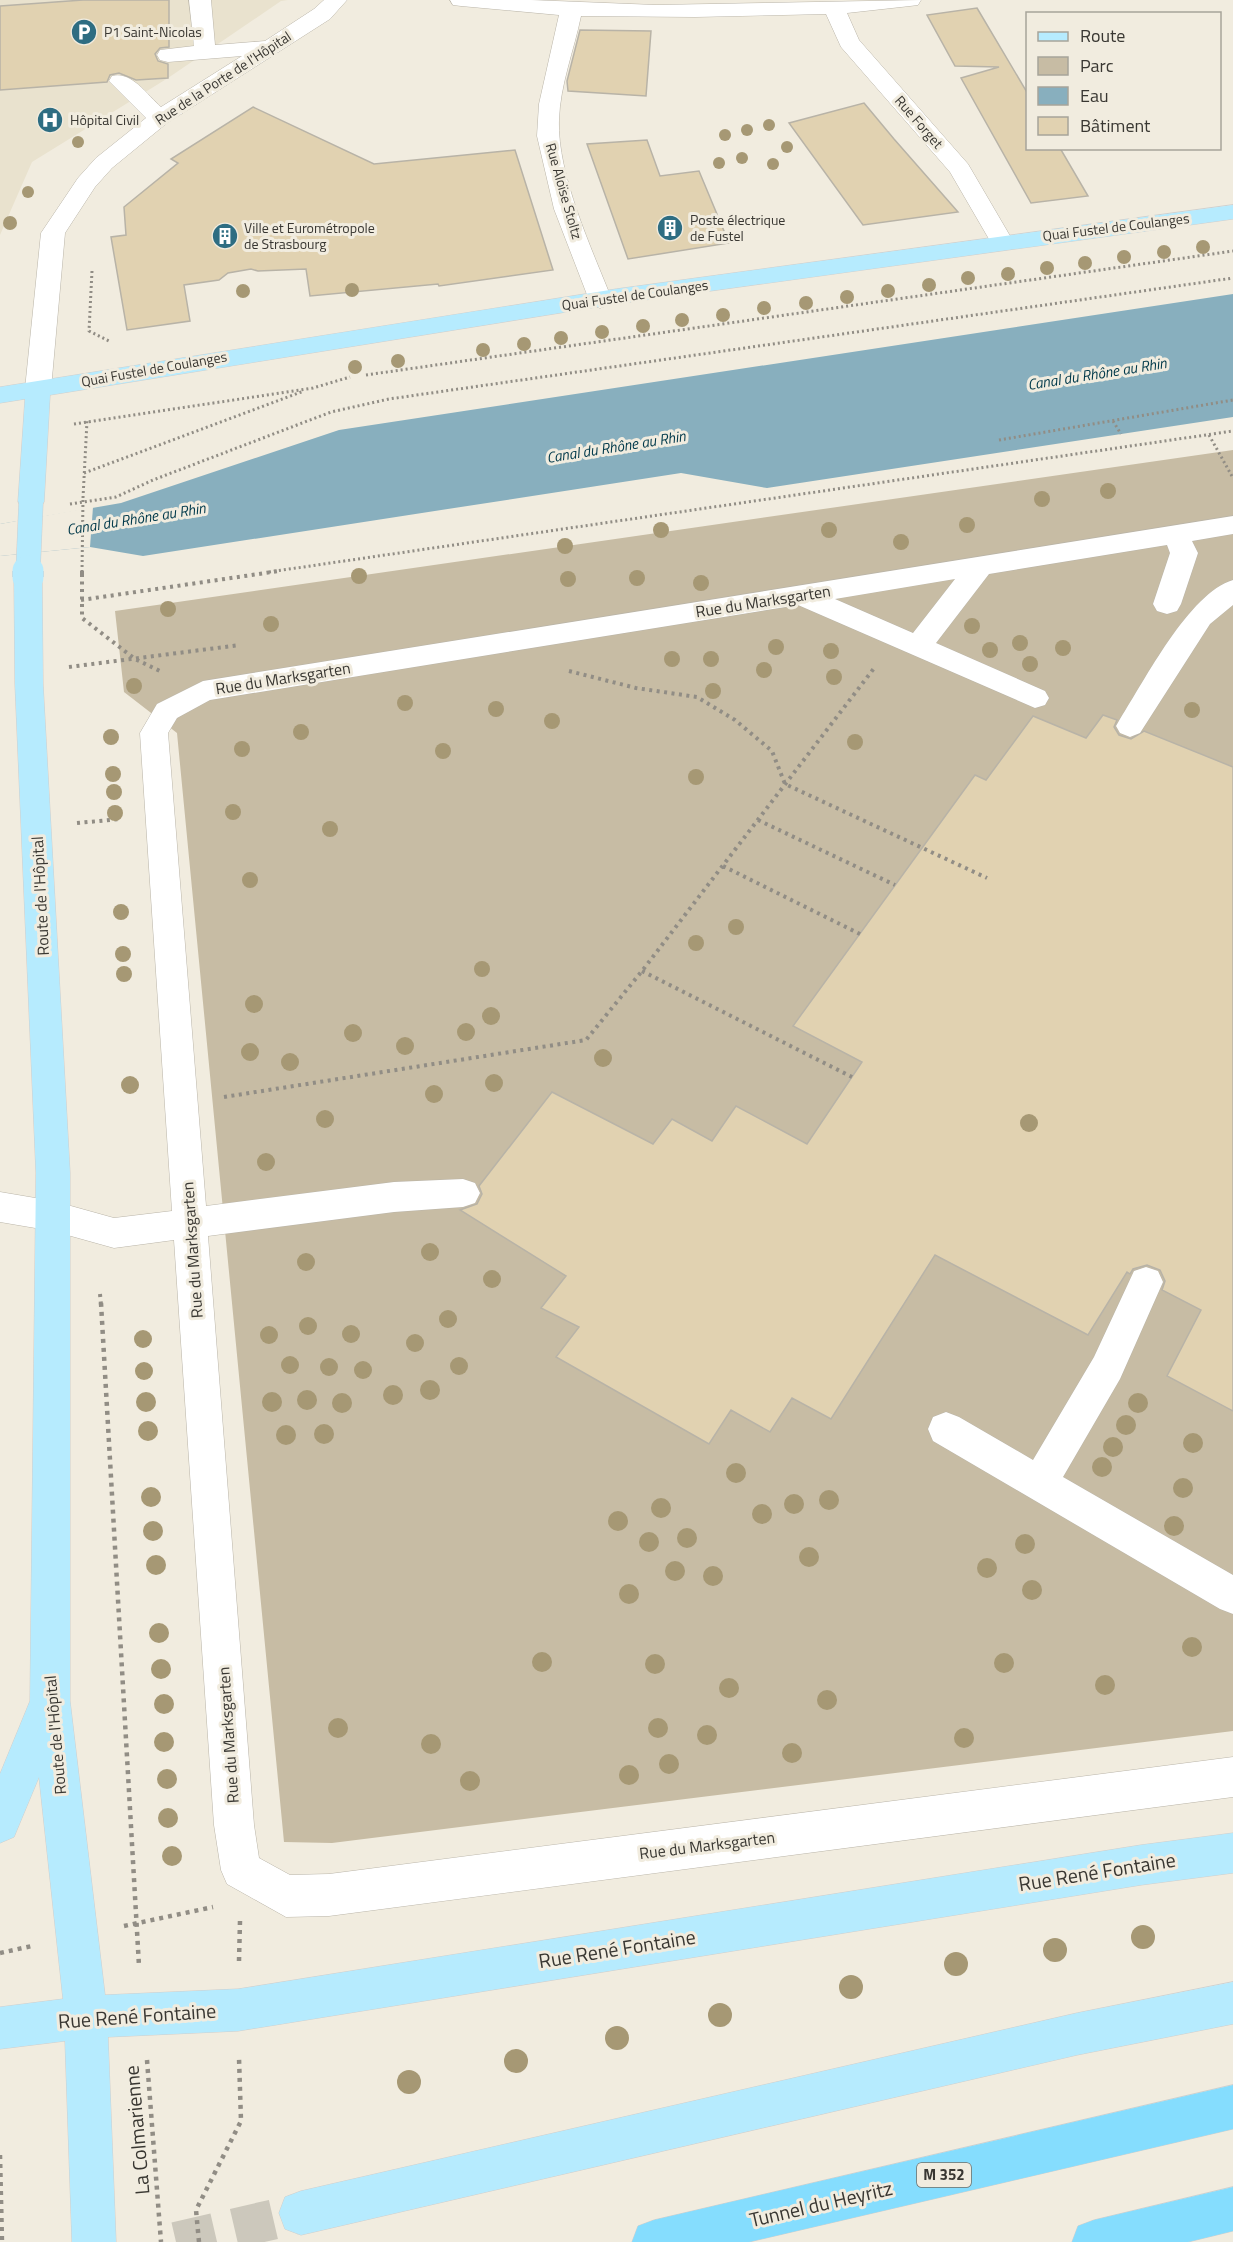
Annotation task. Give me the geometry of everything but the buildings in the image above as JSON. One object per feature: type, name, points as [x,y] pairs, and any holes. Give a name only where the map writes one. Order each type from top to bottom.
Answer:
[{"type":"highway","name":"Tunnel du Heyritz","points":[[654,2242],[1233,2107]]},
{"type":"highway","points":[[1094,2242],[1233,2210]]},
{"type":"main road","name":"Quai Fustel de Coulanges","points":[[0,395],[231,356],[600,300],[1000,242],[1233,212]]},
{"type":"main road","name":"Route de l'Hôpital","points":[[38,389],[28,577],[28,672],[54,1216],[50,1701],[86,2017],[90,2181],[94,2242]]},
{"type":"main road","points":[[0,1823],[50,1701]]},
{"type":"main road","name":"Rue René Fontaine","points":[[0,2028],[86,2017],[238,2010],[1141,1864],[1233,1853]]},
{"type":"main road","points":[[301,2213],[1065,2037],[1233,2003]]},
{"type":"street","points":[[200,0],[205,52]]},
{"type":"street","name":"Rue de la Porte de l'Hôpital","points":[[38,389],[53,233],[86,183],[104,162],[159,118],[322,14],[336,0]]},
{"type":"street","points":[[461,0],[571,10],[702,12],[800,4],[834,7],[910,0]]},
{"type":"street","name":"Rue Forget","points":[[834,7],[849,42],[960,169],[1000,242]]},
{"type":"street","name":"Rue Aloïse Stoltz","points":[[571,10],[547,120],[549,146],[559,183],[600,300]]},
{"type":"street","points":[[168,55],[272,46]]},
{"type":"street","points":[[120,81],[159,118]]},
{"type":"street","name":"Rue du Marksgarten","points":[[1233,525],[203,691],[167,711],[154,733],[234,1825],[241,1870],[286,1896],[329,1895],[1233,1777]]},
{"type":"street","points":[[1167,604],[1184,553],[1175,534]]},
{"type":"street","points":[[908,643],[981,565]]},
{"type":"street","points":[[1130,726],[1200,617],[1233,590]]},
{"type":"street","points":[[801,595],[1035,698]]},
{"type":"street","points":[[0,1208],[54,1216],[114,1233],[394,1197],[463,1193]]},
{"type":"street","points":[[1040,1483],[1107,1368],[1146,1282]]},
{"type":"street","points":[[946,1429],[1233,1596]]},
{"type":"path","points":[[362,375],[1233,251]]},
{"type":"path","points":[[92,261],[88,331],[114,342]]},
{"type":"path","points":[[69,504],[116,497],[153,480],[331,412],[389,399],[1233,278]]},
{"type":"path","points":[[84,473],[313,388],[351,377]]},
{"type":"path","points":[[93,664],[135,659],[82,618],[83,498],[87,421],[313,388]]},
{"type":"path","points":[[999,440],[1233,400]]},
{"type":"path","points":[[1113,421],[1121,434]]},
{"type":"path","points":[[81,600],[1233,431]]},
{"type":"path","points":[[1209,435],[1233,478]]},
{"type":"path","points":[[550,635],[558,668],[636,688],[697,696],[735,720],[772,751],[785,784],[987,878]]},
{"type":"path","points":[[181,1103],[586,1040],[642,971],[785,784],[908,643]]},
{"type":"path","points":[[758,820],[896,885]]},
{"type":"path","points":[[723,866],[860,934]]},
{"type":"path","points":[[642,971],[852,1077]]},
{"type":"path","name":"La Colmarienne","points":[[143,2015],[161,2242]]},
{"type":"path","points":[[199,2242],[196,2210],[241,2121]]},
{"type":"path","points":[[0,2155],[2,2242]]},
{"type":"shaded area","name":"Hôpital Civil","points":[[0,0],[288,0],[281,1],[168,78],[32,162],[0,235]]},
{"type":"green space","points":[[1233,450],[1233,1731],[332,1843],[284,1842],[177,733],[124,692],[115,611]]},
{"type":"water","name":"Canal du Rhône au Rhin","points":[[1233,294],[1233,417],[767,488],[681,473],[143,556],[90,547],[0,556],[0,524],[121,503],[339,430]]},
{"type":"pier","points":[[93,507],[90,547],[0,556],[0,524]]},
{"type":"tunnel","points":[[176,2242],[301,2213]]},
{"type":"place","name":"P1 Saint-Nicolas","points":[[84,32]]},
{"type":"place","name":"Hôpital Civil","points":[[50,120]]},
{"type":"place","name":"Poste électrique de Fustel","points":[[670,228]]},
{"type":"place","name":"Ville et Eurométropole de Strasbourg","points":[[225,236]]}]
